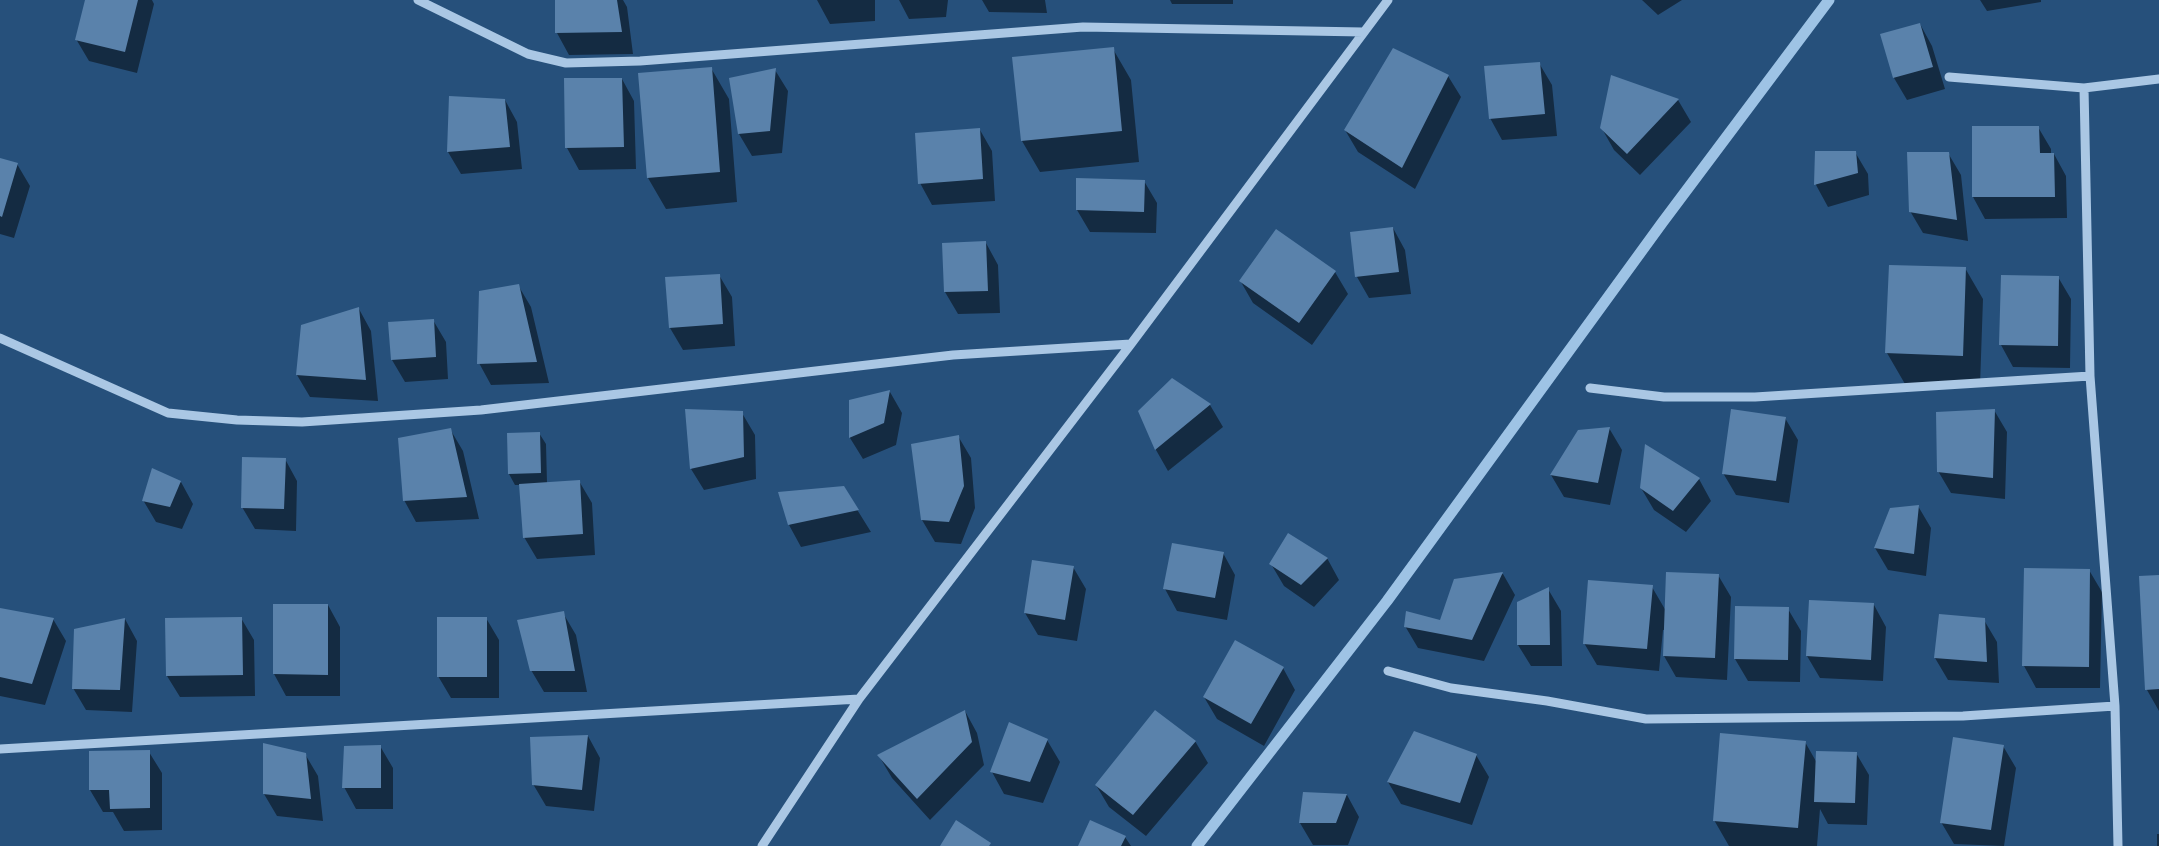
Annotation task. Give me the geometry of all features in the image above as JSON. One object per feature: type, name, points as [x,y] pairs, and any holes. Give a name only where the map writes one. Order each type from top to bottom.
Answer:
[{"type":"street","points":[[418,0],[488,32],[528,54],[566,63],[640,61],[1083,27],[1364,32]]},
{"type":"street","points":[[762,846],[859,699],[1131,344],[1388,0]]},
{"type":"street","points":[[1949,77],[2084,88],[2159,79]]},
{"type":"street","points":[[2084,88],[2090,376],[2115,706],[2118,846]]},
{"type":"street","points":[[0,338],[168,413],[237,420],[302,422],[480,410],[953,354],[1131,344]]},
{"type":"street","points":[[1590,388],[1664,397],[1755,396],[2090,376]]},
{"type":"street","points":[[1388,671],[1451,688],[1547,701],[1646,719],[1963,716],[2115,706]]},
{"type":"street","points":[[0,749],[859,699]]},
{"type":"building","points":[[85,0],[138,0],[125,52],[75,40]]},
{"type":"building","points":[[555,0],[617,0],[622,32],[555,33]]},
{"type":"building","points":[[1920,23],[1933,67],[1893,78],[1880,34]]},
{"type":"building","points":[[1114,47],[1122,131],[1021,141],[1012,57]]},
{"type":"building","points":[[1393,48],[1449,75],[1402,168],[1344,130]]},
{"type":"building","points":[[1540,62],[1545,114],[1489,119],[1484,66]]},
{"type":"building","points":[[712,67],[720,172],[647,178],[638,73]]},
{"type":"building","points":[[776,68],[770,131],[738,134],[729,78]]},
{"type":"building","points":[[1611,75],[1679,99],[1627,154],[1600,128]]},
{"type":"building","points":[[564,78],[622,78],[624,147],[565,148]]},
{"type":"building","points":[[449,96],[505,99],[510,147],[447,152]]},
{"type":"building","points":[[1972,126],[2039,126],[2040,153],[2054,153],[2055,197],[1972,197]]},
{"type":"building","points":[[980,128],[983,179],[918,184],[915,133]]},
{"type":"building","points":[[1815,151],[1856,151],[1858,173],[1814,185]]},
{"type":"building","points":[[1907,152],[1949,152],[1957,220],[1909,212]]},
{"type":"building","points":[[0,158],[18,163],[2,217],[0,216]]},
{"type":"building","points":[[1076,178],[1145,180],[1144,212],[1076,210]]},
{"type":"building","points":[[1393,227],[1399,272],[1355,277],[1350,232]]},
{"type":"building","points":[[1276,229],[1336,271],[1299,323],[1239,281]]},
{"type":"building","points":[[986,241],[988,291],[944,292],[942,243]]},
{"type":"building","points":[[1889,265],[1966,267],[1963,356],[1885,353]]},
{"type":"building","points":[[720,274],[723,324],[669,328],[665,277]]},
{"type":"building","points":[[2001,275],[2059,276],[2058,346],[1999,345]]},
{"type":"building","points":[[519,284],[537,362],[477,364],[479,291]]},
{"type":"building","points":[[359,307],[366,380],[296,375],[301,325]]},
{"type":"building","points":[[434,319],[436,357],[391,360],[388,322]]},
{"type":"building","points":[[1172,378],[1211,404],[1155,450],[1138,411]]},
{"type":"building","points":[[890,390],[884,423],[849,438],[849,400]]},
{"type":"building","points":[[685,409],[743,411],[744,457],[690,469]]},
{"type":"building","points":[[1731,409],[1786,417],[1776,481],[1722,474]]},
{"type":"building","points":[[1995,409],[1993,478],[1937,472],[1936,412]]},
{"type":"building","points":[[1610,427],[1598,483],[1550,475],[1578,430]]},
{"type":"building","points":[[451,428],[467,497],[403,501],[398,438]]},
{"type":"building","points":[[540,432],[541,473],[508,474],[507,433]]},
{"type":"building","points":[[959,435],[964,486],[949,522],[921,520],[911,444]]},
{"type":"building","points":[[1645,444],[1700,478],[1673,511],[1640,488]]},
{"type":"building","points":[[242,457],[286,458],[284,509],[241,508]]},
{"type":"building","points":[[152,468],[181,481],[170,507],[142,501]]},
{"type":"building","points":[[580,480],[583,534],[523,538],[519,484]]},
{"type":"building","points":[[844,486],[859,510],[788,525],[778,492]]},
{"type":"building","points":[[1919,505],[1914,554],[1874,548],[1890,508]]},
{"type":"building","points":[[1288,533],[1328,558],[1301,585],[1269,564]]},
{"type":"building","points":[[1172,543],[1224,552],[1215,598],[1163,589]]},
{"type":"building","points":[[1032,560],[1074,566],[1065,620],[1024,613]]},
{"type":"building","points":[[2024,568],[2090,569],[2089,667],[2022,666]]},
{"type":"building","points":[[1503,572],[1472,640],[1404,627],[1406,611],[1440,620],[1454,579]]},
{"type":"building","points":[[1666,572],[1719,574],[1715,658],[1663,656]]},
{"type":"building","points":[[2159,575],[2159,689],[2145,690],[2139,576]]},
{"type":"building","points":[[1588,580],[1653,585],[1647,649],[1583,644]]},
{"type":"building","points":[[1549,587],[1550,645],[1517,645],[1517,602]]},
{"type":"building","points":[[1809,600],[1874,603],[1871,660],[1806,656]]},
{"type":"building","points":[[273,604],[328,604],[328,675],[273,674]]},
{"type":"building","points":[[1735,606],[1789,607],[1788,660],[1734,659]]},
{"type":"building","points":[[0,608],[54,618],[32,684],[0,677]]},
{"type":"building","points":[[564,611],[575,671],[530,671],[517,620]]},
{"type":"building","points":[[1939,614],[1985,618],[1987,662],[1934,658]]},
{"type":"building","points":[[242,617],[243,675],[166,676],[165,618]]},
{"type":"building","points":[[437,617],[487,617],[487,677],[437,677]]},
{"type":"building","points":[[125,618],[120,690],[72,689],[74,629]]},
{"type":"building","points":[[1235,640],[1284,667],[1251,724],[1203,697]]},
{"type":"building","points":[[965,710],[972,742],[917,799],[877,755]]},
{"type":"building","points":[[1155,710],[1196,741],[1133,815],[1095,785]]},
{"type":"building","points":[[1009,722],[1048,739],[1030,782],[990,772]]},
{"type":"building","points":[[1414,731],[1477,754],[1460,803],[1387,782]]},
{"type":"building","points":[[1720,733],[1806,741],[1798,828],[1713,821]]},
{"type":"building","points":[[588,735],[582,790],[532,785],[530,737]]},
{"type":"building","points":[[1953,737],[2004,745],[1991,830],[1940,823]]},
{"type":"building","points":[[263,743],[306,753],[311,799],[263,794]]},
{"type":"building","points":[[381,745],[381,788],[342,788],[344,746]]},
{"type":"building","points":[[150,750],[150,808],[110,809],[109,790],[89,790],[89,751]]},
{"type":"building","points":[[1816,751],[1857,752],[1855,803],[1814,802]]},
{"type":"building","points":[[1303,792],[1347,794],[1336,823],[1299,823]]},
{"type":"building","points":[[956,820],[991,843],[989,846],[940,846]]},
{"type":"building","points":[[1090,820],[1126,836],[1121,846],[1078,846]]},
{"type":"waterway","points":[[1197,846],[1387,601],[1662,223],[1829,0]]}]
